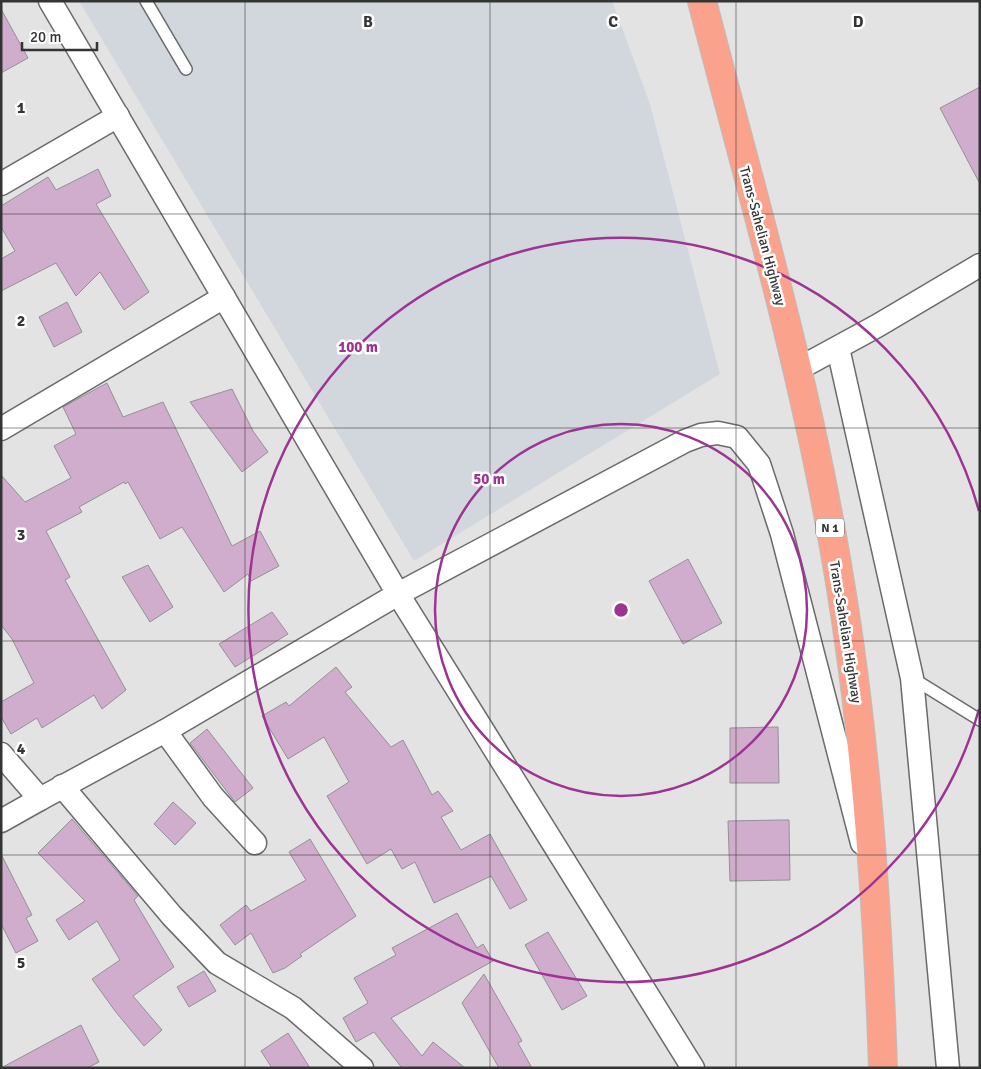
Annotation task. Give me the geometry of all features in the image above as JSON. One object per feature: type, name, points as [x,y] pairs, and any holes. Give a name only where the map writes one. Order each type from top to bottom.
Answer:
[{"type":"highway","name":"Trans-Sahelian Highway","points":[[702,1],[798,369],[832,537],[858,711],[872,878],[883,1068]]},
{"type":"street","points":[[50,1],[398,594],[692,1068]]},
{"type":"street","points":[[1,184],[118,116]]},
{"type":"street","points":[[798,369],[838,348],[980,265]]},
{"type":"street","points":[[1,429],[224,297]]},
{"type":"street","points":[[838,348],[912,678],[948,1068]]},
{"type":"street","points":[[1,821],[165,731],[398,594],[686,441],[718,433],[737,437],[759,464],[782,534],[872,878]]},
{"type":"street","points":[[165,731],[213,796],[255,842]]},
{"type":"street","points":[[1,754],[40,799]]},
{"type":"street","points":[[62,786],[172,916],[217,964],[292,1008],[362,1068]]},
{"type":"lane","points":[[146,1],[186,69]]},
{"type":"lane","points":[[912,678],[980,720]]},
{"type":"shaded area","points":[[79,1],[612,1],[650,104],[720,374],[414,561]]},
{"type":"building","points":[[1,9],[28,58],[1,73]]},
{"type":"building","points":[[980,87],[980,184],[940,108]]},
{"type":"building","points":[[98,169],[111,196],[96,204],[149,292],[124,310],[100,272],[76,296],[56,263],[1,291],[1,259],[15,251],[1,227],[1,206],[48,177],[56,190]]},
{"type":"building","points":[[67,302],[82,332],[54,347],[39,317]]},
{"type":"building","points":[[107,383],[123,417],[163,402],[232,546],[260,531],[279,566],[251,581],[248,574],[224,592],[182,527],[160,539],[128,482],[125,484],[124,482],[79,507],[82,512],[46,531],[70,577],[65,580],[126,690],[102,709],[94,695],[42,728],[37,718],[11,734],[1,717],[1,702],[34,683],[12,639],[1,625],[1,475],[25,502],[71,478],[54,446],[76,434],[63,407]]},
{"type":"building","points":[[232,389],[253,431],[268,452],[242,472],[190,402]]},
{"type":"building","points":[[688,559],[722,623],[683,644],[649,581]]},
{"type":"building","points":[[148,565],[173,607],[150,622],[122,577]]},
{"type":"building","points":[[272,612],[288,634],[235,667],[219,644]]},
{"type":"building","points":[[336,667],[352,687],[345,692],[391,747],[403,740],[432,795],[438,791],[453,811],[441,817],[461,850],[490,834],[527,900],[510,909],[491,876],[434,903],[415,862],[402,869],[391,849],[367,864],[327,796],[349,782],[324,737],[288,759],[262,716],[286,702],[289,706]]},
{"type":"building","points":[[778,727],[779,783],[730,783],[730,728]]},
{"type":"building","points":[[207,729],[253,788],[235,802],[190,743]]},
{"type":"building","points":[[173,802],[196,823],[175,845],[154,824]]},
{"type":"building","points":[[72,819],[138,896],[134,900],[174,967],[133,996],[162,1030],[144,1046],[92,979],[120,960],[97,921],[69,940],[56,920],[85,901],[38,853]]},
{"type":"building","points":[[789,820],[790,880],[730,881],[728,821]]},
{"type":"building","points":[[310,839],[356,916],[300,954],[302,956],[285,968],[273,973],[251,933],[235,945],[220,925],[246,905],[251,911],[306,880],[289,852]]},
{"type":"building","points":[[1,854],[32,915],[26,918],[38,941],[16,953],[1,924]]},
{"type":"building","points":[[457,913],[477,948],[483,944],[493,961],[391,1018],[422,1056],[433,1042],[465,1068],[402,1068],[374,1032],[356,1042],[343,1018],[368,1003],[354,978],[396,955],[392,948]]},
{"type":"building","points":[[548,932],[587,996],[562,1010],[525,945]]},
{"type":"building","points":[[204,971],[216,991],[189,1007],[177,987]]},
{"type":"building","points":[[484,974],[522,1041],[518,1043],[532,1068],[499,1068],[462,1003]]},
{"type":"building","points":[[81,1025],[99,1062],[87,1068],[1,1068]]},
{"type":"building","points":[[288,1033],[310,1068],[272,1068],[261,1051]]}]
